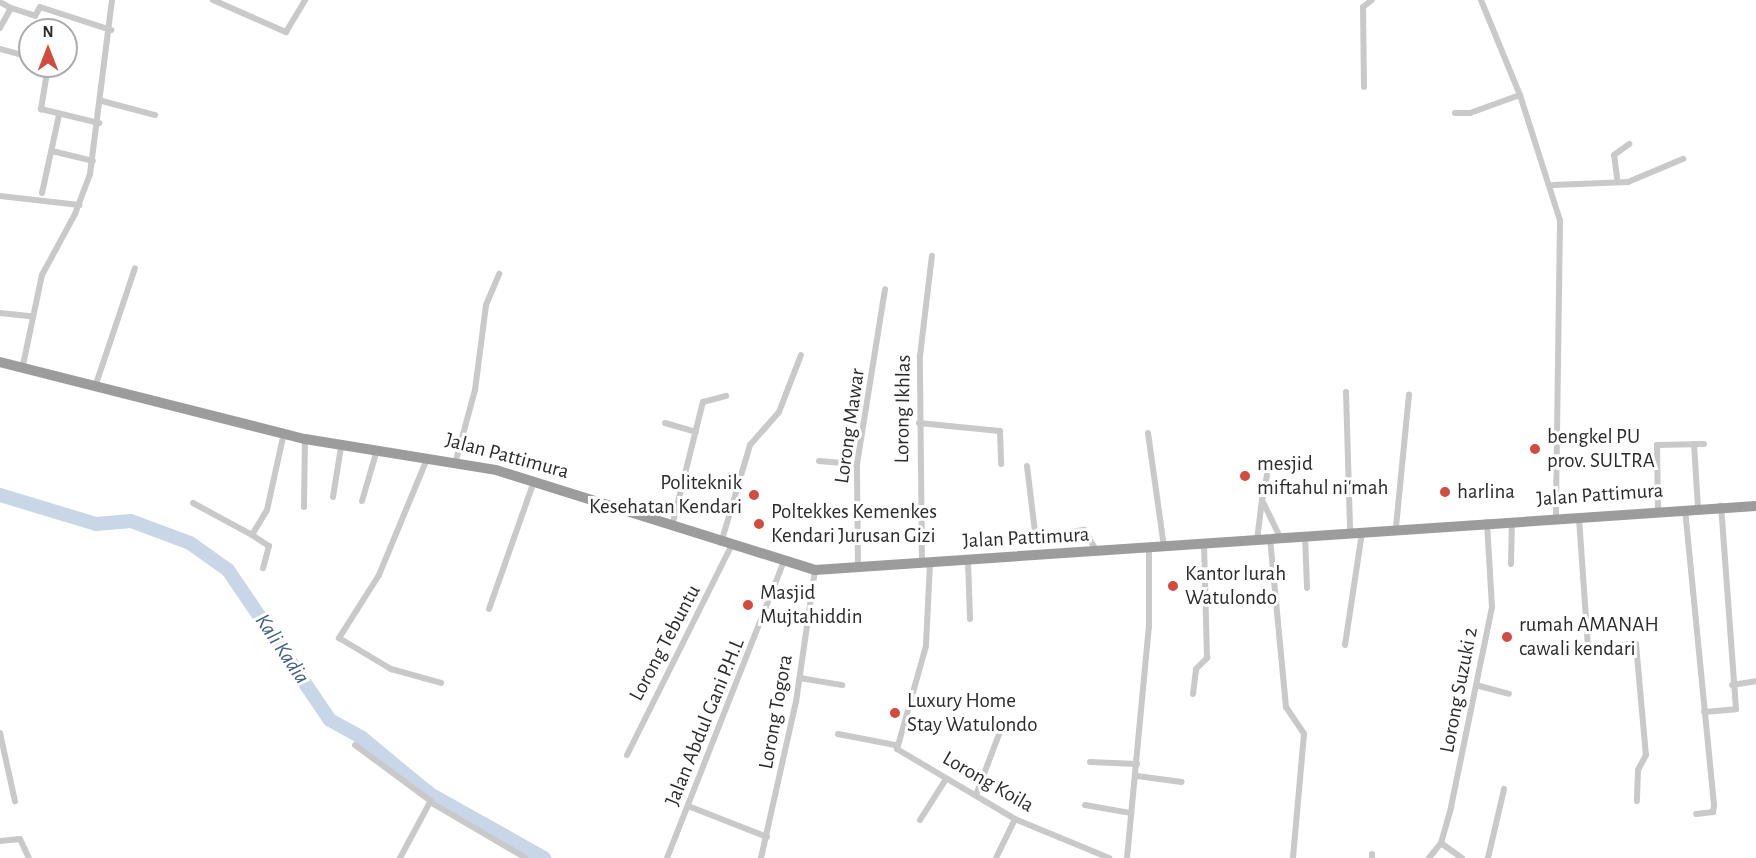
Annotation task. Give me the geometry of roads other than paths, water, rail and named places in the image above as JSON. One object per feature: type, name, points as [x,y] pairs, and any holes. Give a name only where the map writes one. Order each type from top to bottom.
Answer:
[{"type":"highway","name":"Jalan Pattimura","points":[[0,362],[23,365],[341,447],[428,455],[456,460],[534,480],[783,564],[815,570],[1098,553],[1362,529],[1512,521],[1698,507],[1756,506]]},
{"type":"street","points":[[23,365],[31,316],[42,275],[79,205],[93,160],[111,30],[112,0]]},
{"type":"street","points":[[213,0],[286,32],[305,0]]},
{"type":"street","points":[[1364,87],[1363,7],[1372,0]]},
{"type":"street","points":[[1481,0],[1520,95],[1553,185],[1561,233],[1556,517]]},
{"type":"street","points":[[0,2],[35,16],[40,7],[111,30]]},
{"type":"street","points":[[0,28],[11,8]]},
{"type":"street","points":[[0,49],[18,54]]},
{"type":"street","points":[[46,78],[41,109],[99,123]]},
{"type":"street","points":[[1455,112],[1470,113],[1520,95]]},
{"type":"street","points":[[102,101],[155,115]]},
{"type":"street","points":[[42,194],[59,115]]},
{"type":"street","points":[[1617,178],[1614,155],[1629,144]]},
{"type":"street","points":[[52,151],[93,160]]},
{"type":"street","points":[[1553,185],[1617,178],[1633,180],[1683,159]]},
{"type":"street","points":[[0,196],[79,205]]},
{"type":"street","name":"Lorong Ikhlas","points":[[926,563],[919,423],[932,256]]},
{"type":"street","points":[[96,384],[135,268]]},
{"type":"street","points":[[456,460],[475,390],[486,305],[499,274]]},
{"type":"street","name":"Lorong Mawar","points":[[858,568],[857,464],[885,289]]},
{"type":"street","points":[[0,313],[31,316]]},
{"type":"street","name":"Lorong Tebuntu","points":[[627,754],[726,545],[750,445],[779,412],[801,355]]},
{"type":"street","points":[[1346,392],[1350,530]]},
{"type":"street","points":[[1396,527],[1409,395]]},
{"type":"street","points":[[672,527],[704,399],[726,396]]},
{"type":"street","points":[[665,423],[696,432]]},
{"type":"street","points":[[919,423],[1000,431],[1001,464]]},
{"type":"street","points":[[252,535],[268,506],[284,433]]},
{"type":"street","points":[[1148,433],[1164,548]]},
{"type":"street","points":[[304,507],[305,439]]},
{"type":"street","points":[[1694,444],[1698,507]]},
{"type":"street","points":[[1658,510],[1657,445],[1704,444]]},
{"type":"street","points":[[333,497],[341,447]]},
{"type":"street","points":[[362,501],[377,450]]},
{"type":"street","points":[[428,455],[380,575],[339,638],[391,669],[441,683]]},
{"type":"street","points":[[819,461],[857,464]]},
{"type":"street","points":[[1027,466],[1035,532],[1049,536],[1084,530],[1098,553]]},
{"type":"street","points":[[1257,540],[1267,475]]},
{"type":"street","points":[[489,609],[534,480]]},
{"type":"street","points":[[1262,500],[1275,537],[1286,707],[1304,734],[1293,858]]},
{"type":"street","points":[[192,503],[269,546],[263,568]]},
{"type":"street","points":[[1704,712],[1736,709],[1732,685],[1721,506]]},
{"type":"street","points":[[1685,509],[1714,810],[1696,814]]},
{"type":"street","points":[[1579,515],[1587,646],[1636,644],[1646,756],[1637,776],[1637,801]]},
{"type":"street","name":"Lorong Suzuki 2","points":[[1429,858],[1441,843],[1493,599],[1487,521]]},
{"type":"street","points":[[1511,564],[1512,521]]},
{"type":"street","points":[[1345,645],[1362,529]]},
{"type":"street","points":[[1305,535],[1307,588]]},
{"type":"street","points":[[1193,694],[1196,669],[1207,658],[1204,545]]},
{"type":"street","points":[[1126,858],[1137,776],[1149,549]]},
{"type":"street","points":[[968,561],[970,619]]},
{"type":"street","points":[[838,734],[895,746],[924,654],[926,563]]},
{"type":"street","name":"Jalan Abdul Gani P.H.L","points":[[667,858],[783,564]]},
{"type":"street","name":"Lorong Togora","points":[[761,858],[800,678],[815,570]]},
{"type":"street","points":[[800,678],[842,686]]},
{"type":"street","points":[[1732,685],[1756,681]]},
{"type":"street","points":[[1476,685],[1509,694]]},
{"type":"street","points":[[0,733],[15,801]]},
{"type":"street","points":[[976,795],[999,734]]},
{"type":"street","points":[[355,745],[432,802],[526,858]]},
{"type":"street","name":"Lorong Koila","points":[[895,746],[1015,819],[1109,858]]},
{"type":"street","points":[[1090,762],[1137,764]]},
{"type":"street","points":[[1137,776],[1182,782]]},
{"type":"street","points":[[920,820],[946,779]]},
{"type":"street","points":[[1488,858],[1504,789]]},
{"type":"street","points":[[400,858],[432,802]]},
{"type":"street","points":[[688,806],[767,837]]},
{"type":"street","points":[[1085,806],[1131,813]]},
{"type":"street","points":[[996,858],[1015,819]]},
{"type":"street","points":[[0,841],[20,839],[29,858]]},
{"type":"street","points":[[1441,843],[1462,858]]},
{"type":"waterway","name":"Kali Kadia","points":[[0,495],[96,524],[131,521],[190,543],[228,570],[330,720],[362,738],[430,794],[544,858]]},
{"type":"place","name":"bengkel PU prov. SULTRA","points":[[1535,449]]},
{"type":"place","name":"mesjid miftahul ni'mah","points":[[1245,476]]},
{"type":"place","name":"harlina","points":[[1445,492]]},
{"type":"place","name":"Politeknik Kesehatan Kendari","points":[[754,495]]},
{"type":"place","name":"Poltekkes Kemenkes Kendari Jurusan Gizi","points":[[759,524]]},
{"type":"place","name":"Kantor lurah Watulondo","points":[[1173,586]]},
{"type":"place","name":"Masjid Mujtahiddin","points":[[748,605]]},
{"type":"place","name":"rumah AMANAH cawali kendari","points":[[1507,637]]},
{"type":"place","name":"Luxury Home Stay Watulondo","points":[[895,713]]}]
